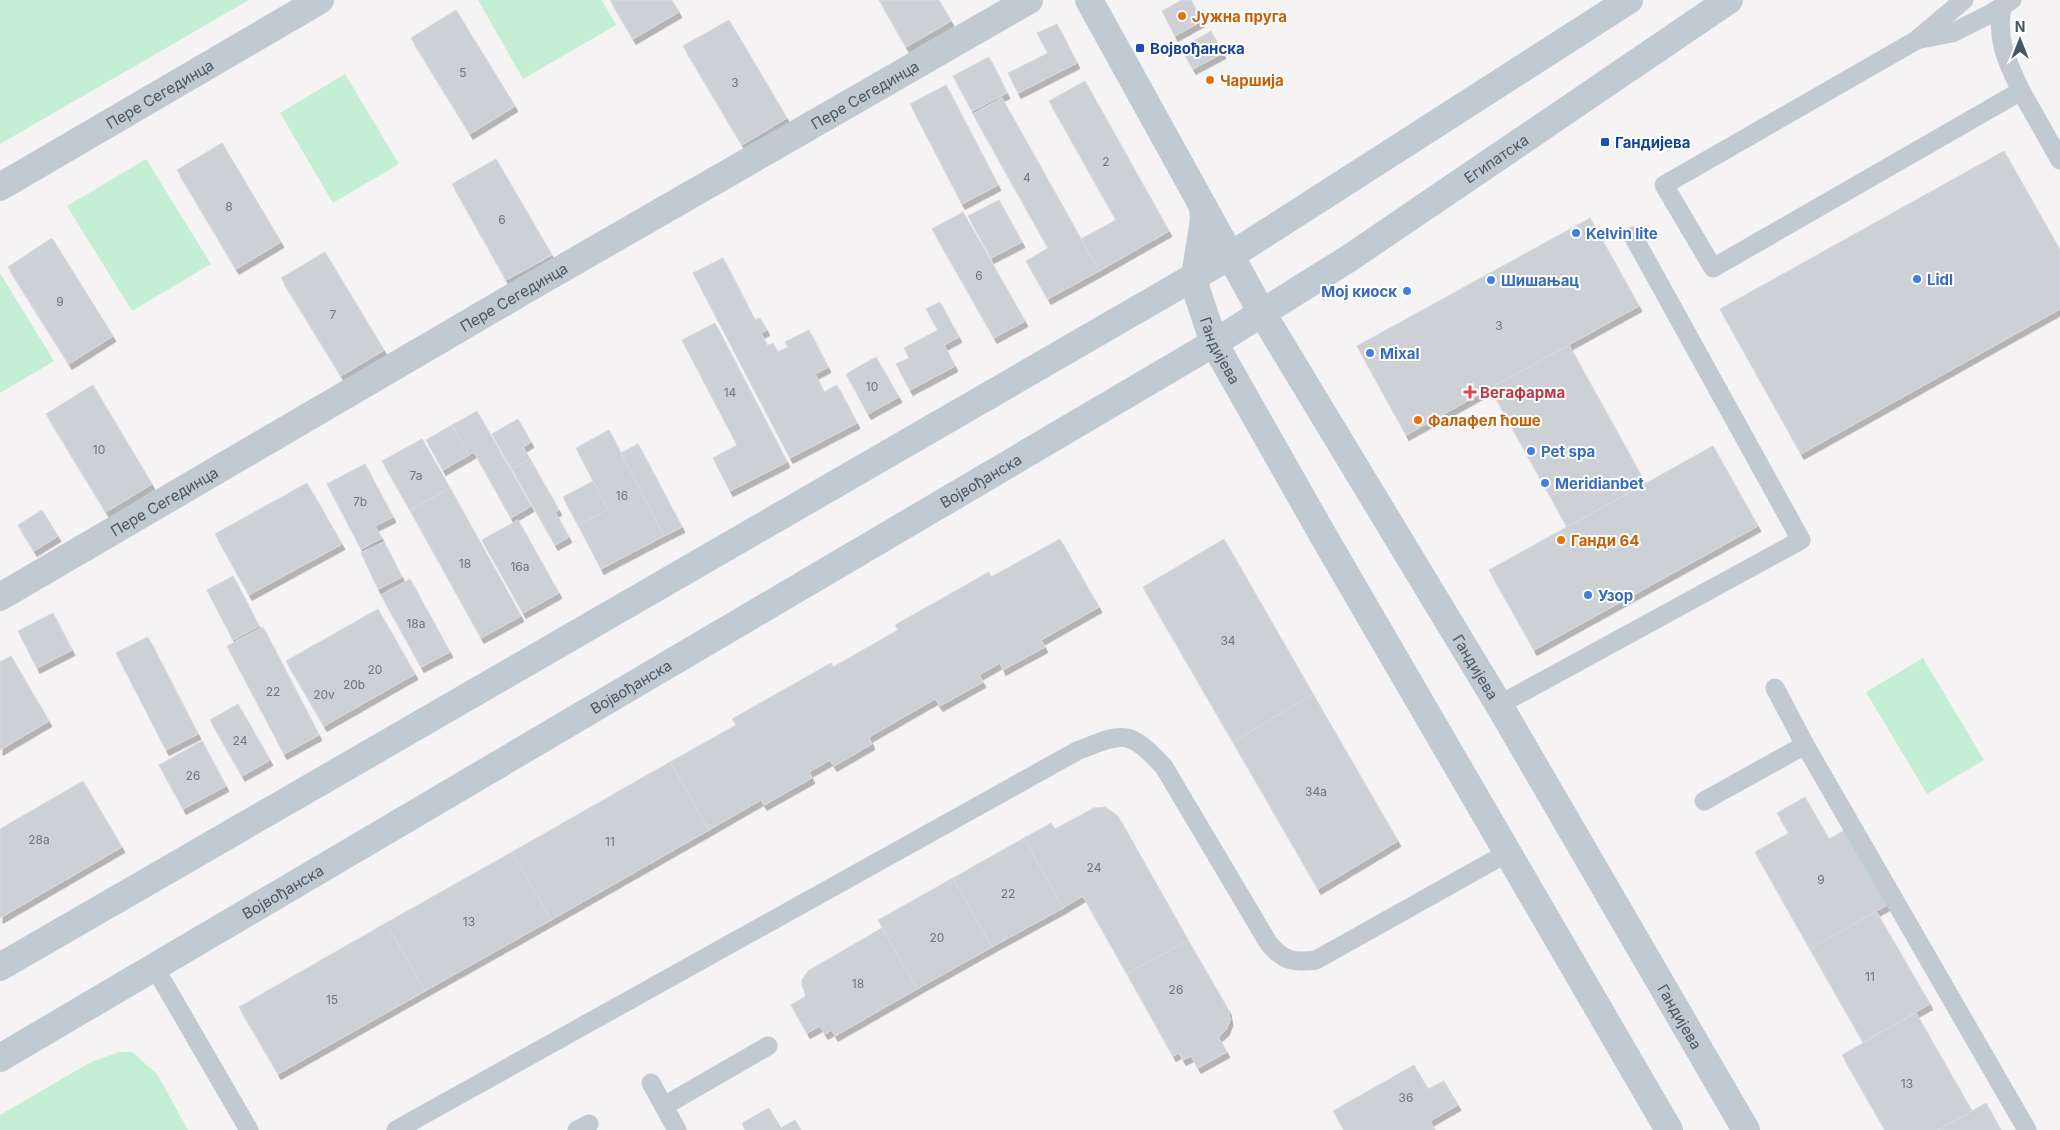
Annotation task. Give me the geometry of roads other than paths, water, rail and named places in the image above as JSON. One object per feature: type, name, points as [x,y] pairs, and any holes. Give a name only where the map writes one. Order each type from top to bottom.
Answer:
[{"type":"main road","name":"Гандијева","points":[[1089,0],[1262,313],[1499,705],[1746,1130]]},
{"type":"main road","points":[[0,967],[1230,256],[1629,0]]},
{"type":"main road","name":"Египатска","points":[[1262,313],[1355,254],[1729,0]]},
{"type":"main road","name":"Гандијева","points":[[1203,206],[1204,220],[1195,276],[1196,289],[1214,344],[1506,854],[1669,1130]]},
{"type":"main road","name":"Војвођанска","points":[[0,1058],[156,968],[1214,344],[1262,313]]},
{"type":"street","name":"Пере Сегединца","points":[[0,187],[320,0]]},
{"type":"street","name":"Пере Сегединца","points":[[0,597],[525,290],[1029,0]]},
{"type":"lane","points":[[1964,0],[1915,41],[1664,185],[1713,268],[2021,91]]},
{"type":"lane","points":[[1915,41],[1952,33],[2007,4]]},
{"type":"lane","points":[[2007,4],[1999,21],[2002,47],[2021,91],[2060,160]]},
{"type":"lane","points":[[1499,705],[1801,540],[1633,236]]},
{"type":"lane","points":[[1775,688],[1805,745],[2027,1130]]},
{"type":"lane","points":[[396,1130],[1077,751],[1112,737],[1128,737],[1146,747],[1164,767],[1269,944],[1279,956],[1291,961],[1304,962],[1316,960],[1506,854]]},
{"type":"lane","points":[[1704,801],[1805,745]]},
{"type":"lane","points":[[156,968],[249,1130]]},
{"type":"lane","points":[[664,1106],[768,1046]]},
{"type":"lane","points":[[651,1083],[677,1130]]},
{"type":"place","name":"Јужна пруга","points":[[1182,16]]},
{"type":"place","name":"Војвођанска","points":[[1140,48]]},
{"type":"place","name":"Чаршија","points":[[1210,80]]},
{"type":"place","name":"Гандијева","points":[[1605,142]]},
{"type":"place","name":"Kelvin lite","points":[[1576,233]]},
{"type":"place","name":"Lidl","points":[[1917,279]]},
{"type":"place","name":"Шишањац","points":[[1491,280]]},
{"type":"place","name":"Мој киоск","points":[[1407,291]]},
{"type":"place","name":"Mixal","points":[[1370,353]]},
{"type":"place","name":"Вегафарма","points":[[1470,392]]},
{"type":"place","name":"Фалафел ћоше","points":[[1418,420]]},
{"type":"place","name":"Pet spa","points":[[1531,451]]},
{"type":"place","name":"Meridianbet","points":[[1545,483]]},
{"type":"place","name":"Ганди 64","points":[[1561,540]]},
{"type":"place","name":"Узор","points":[[1588,595]]}]
